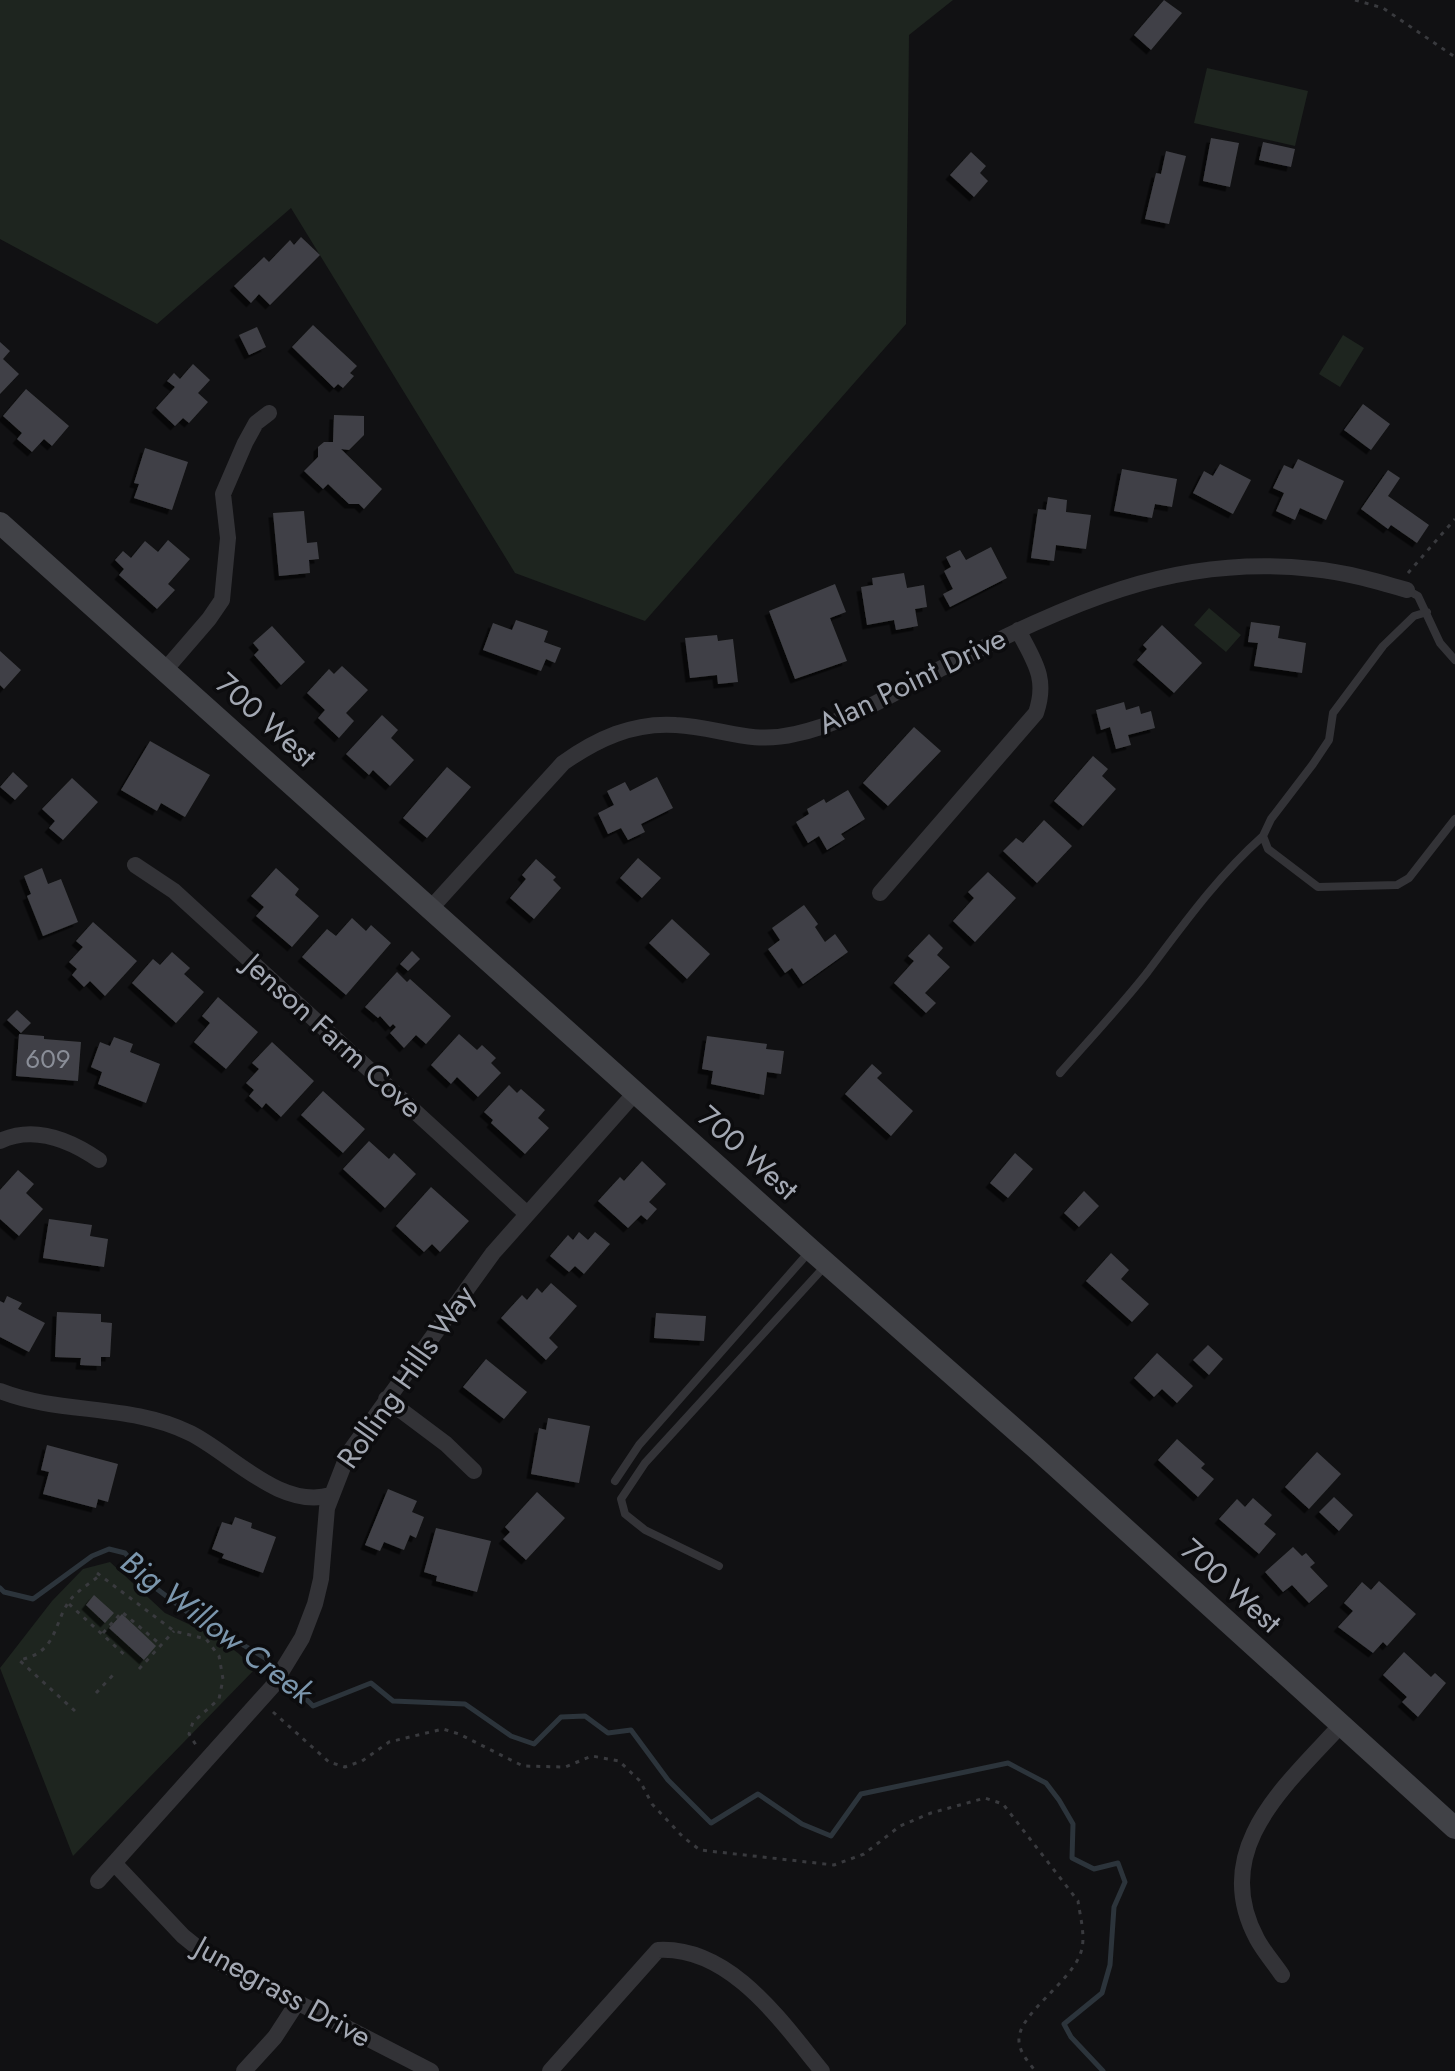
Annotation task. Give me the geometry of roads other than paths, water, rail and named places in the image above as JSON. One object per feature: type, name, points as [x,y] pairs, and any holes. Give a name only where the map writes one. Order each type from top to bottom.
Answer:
[{"type":"street","points":[[165,670],[222,600],[228,538],[223,494],[256,423],[269,413]]},
{"type":"street","name":"700 West","points":[[0,523],[1037,1449],[1455,1828]]},
{"type":"street","name":"Alan Point Drive","points":[[431,908],[563,763],[586,746],[614,733],[645,726],[677,725],[737,737],[765,739],[824,727],[1018,630],[1113,590],[1179,573],[1247,567],[1313,569],[1406,583]]},
{"type":"street","points":[[880,893],[1036,713],[1042,696],[1041,678],[1018,630]]},
{"type":"street","name":"Jenson Farm Cove","points":[[135,865],[174,891],[526,1213]]},
{"type":"street","name":"Rolling Hills Way","points":[[98,1881],[272,1687],[302,1638],[315,1604],[331,1495],[348,1454],[462,1294],[526,1213],[635,1093]]},
{"type":"street","points":[[0,1141],[13,1135],[38,1134],[71,1144],[99,1160]]},
{"type":"street","points":[[0,1391],[37,1402],[110,1410],[156,1420],[193,1435],[271,1485],[312,1498],[331,1495]]},
{"type":"street","points":[[386,1399],[446,1444],[474,1471]]},
{"type":"street","points":[[1282,1975],[1258,1941],[1246,1911],[1243,1878],[1248,1847],[1269,1805],[1340,1726]]},
{"type":"street","name":"Junegrass Drive","points":[[114,1863],[196,1947],[224,1966],[431,2071]]},
{"type":"street","points":[[550,2071],[658,1950],[675,1949],[711,1960],[753,1991],[822,2071]]},
{"type":"street","points":[[244,2071],[275,2037],[297,2003]]},
{"type":"lane","points":[[1406,583],[1418,596],[1440,643],[1455,660]]},
{"type":"lane","points":[[1060,1073],[1143,977],[1192,910],[1240,856],[1263,836],[1271,819],[1329,740],[1333,713],[1383,646],[1414,616],[1427,612]]},
{"type":"lane","points":[[1263,836],[1268,849],[1318,887],[1397,885],[1409,878],[1455,819]]},
{"type":"lane","points":[[615,1481],[639,1445],[819,1257]]},
{"type":"lane","points":[[719,1566],[645,1530],[625,1514],[621,1499],[645,1463],[819,1257]]},
{"type":"waterway","name":"Big Willow Creek","points":[[0,1588],[4,1592],[33,1599],[92,1556],[109,1549],[125,1553],[153,1586],[186,1611],[265,1658],[313,1706],[371,1683],[393,1701],[465,1704],[511,1736],[534,1744],[561,1717],[585,1716],[608,1733],[631,1730],[668,1780],[711,1823],[758,1794],[802,1824],[831,1836],[861,1794],[1008,1763],[1046,1783],[1059,1800],[1073,1824],[1072,1858],[1094,1869],[1118,1863],[1125,1882],[1114,1907],[1110,1965],[1102,1993],[1064,2024],[1071,2037],[1103,2071]]}]
